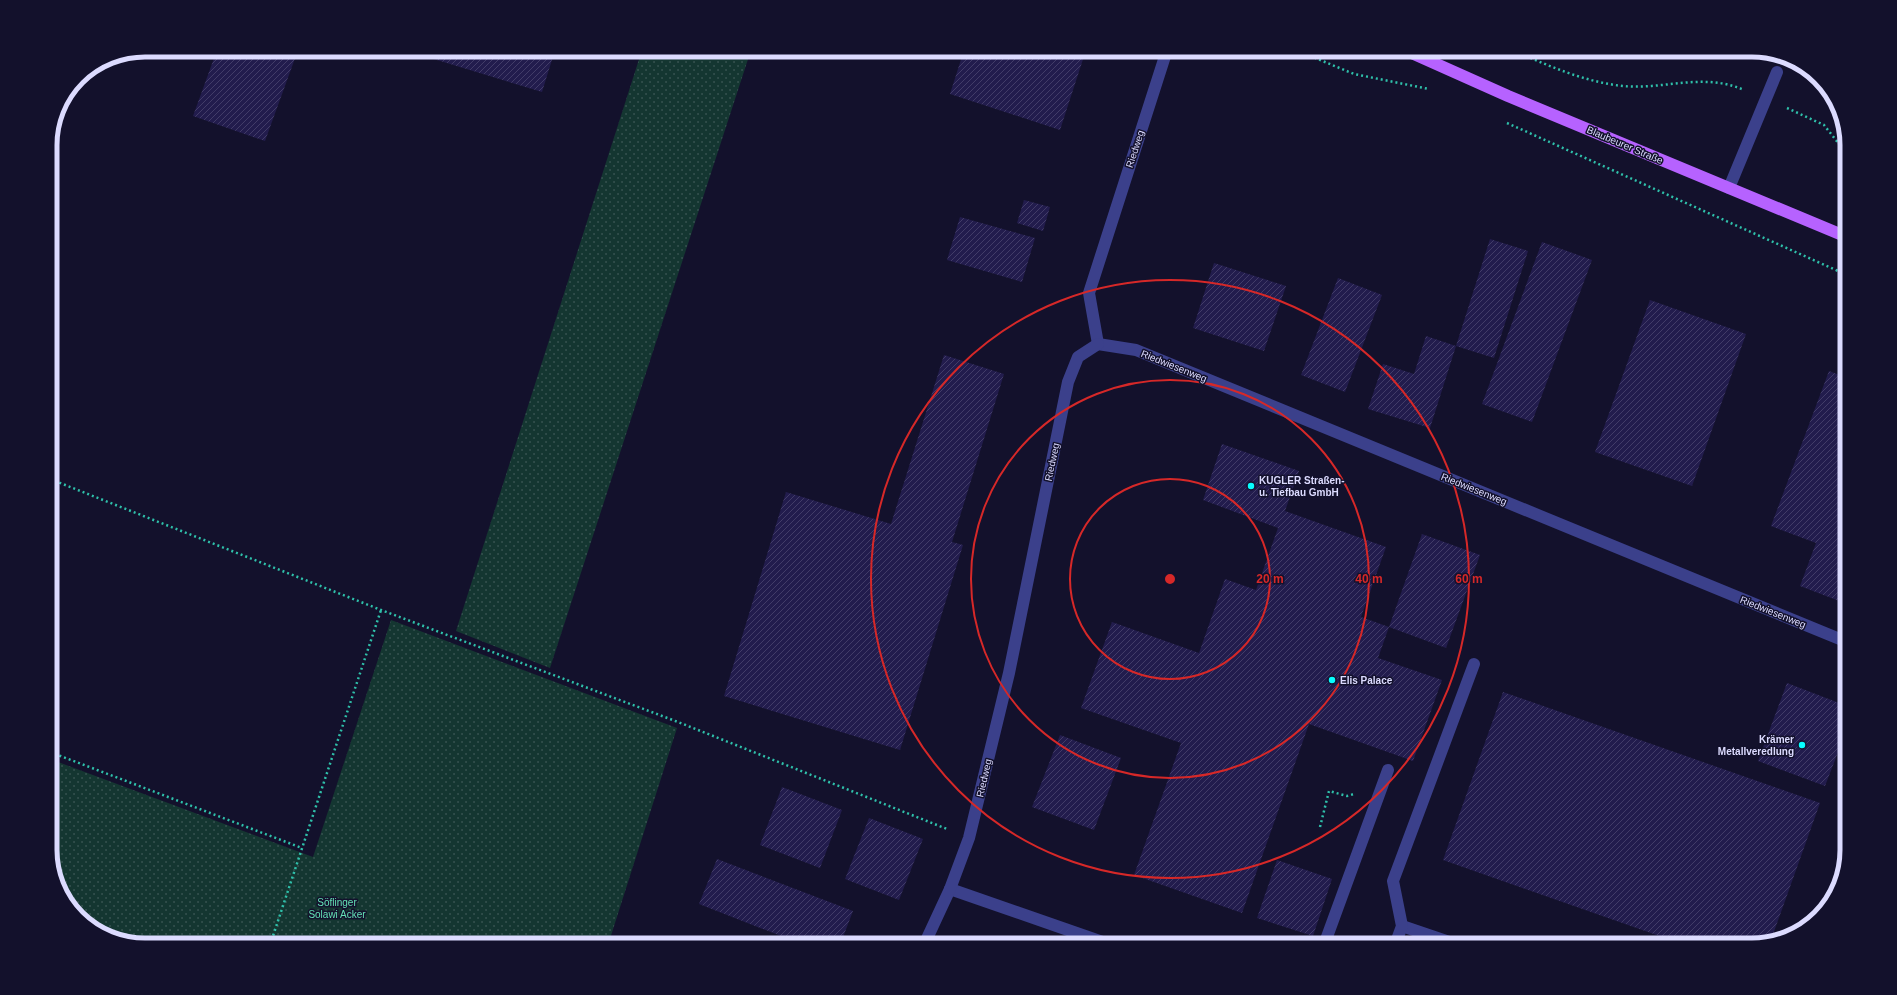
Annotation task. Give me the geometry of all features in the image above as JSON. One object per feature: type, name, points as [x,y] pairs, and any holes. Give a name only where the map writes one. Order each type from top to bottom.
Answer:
[{"type":"main road","name":"Blaubeurer Straße","points":[[1421,57],[1508,96],[1840,233]]},
{"type":"street","name":"Riedweg","points":[[927,938],[950,889],[969,838],[1009,673],[1068,382],[1078,357],[1098,344],[1089,293],[1165,57]]},
{"type":"street","points":[[1729,188],[1777,72]]},
{"type":"street","name":"Riedwiesenweg","points":[[1098,344],[1136,350],[1840,639]]},
{"type":"street","points":[[1398,938],[1402,926],[1393,881],[1474,664]]},
{"type":"street","points":[[1327,938],[1388,770]]},
{"type":"street","points":[[950,889],[1091,938]]},
{"type":"street","points":[[1402,926],[1437,938]]},
{"type":"path","points":[[1313,57],[1354,74],[1428,88],[1435,92]]},
{"type":"path","points":[[1529,57],[1573,75],[1623,86],[1660,85],[1704,81],[1736,86],[1824,125],[1840,145]]},
{"type":"path","points":[[1500,121],[1840,272]]},
{"type":"path","points":[[57,482],[381,610],[678,722],[969,838]]},
{"type":"path","points":[[272,938],[381,610]]},
{"type":"path","points":[[57,755],[302,848]]},
{"type":"path","points":[[1320,827],[1329,791],[1347,796],[1361,792]]},
{"type":"green space","points":[[640,57],[749,57],[550,668],[456,631]]},
{"type":"green space","name":"Söflinger Solawi Acker","points":[[391,620],[677,728],[610,938],[145,938],[122,935],[106,929],[87,916],[72,899],[66,889],[57,856],[57,762],[313,857]]},
{"type":"building","points":[[214,57],[295,57],[265,141],[193,116]]},
{"type":"building","points":[[427,57],[553,57],[542,92]]},
{"type":"building","points":[[962,57],[1084,57],[1060,130],[950,94]]},
{"type":"building","points":[[1024,200],[1050,207],[1043,231],[1017,223]]},
{"type":"building","points":[[960,217],[1035,238],[1022,282],[947,260]]},
{"type":"building","points":[[1490,239],[1528,251],[1494,358],[1456,346]]},
{"type":"building","points":[[1542,242],[1592,260],[1532,422],[1482,404]]},
{"type":"building","points":[[1214,263],[1286,286],[1264,351],[1193,328]]},
{"type":"building","points":[[1338,278],[1382,295],[1345,392],[1301,375]]},
{"type":"building","points":[[1650,300],[1746,334],[1692,486],[1595,452]]},
{"type":"building","points":[[1426,336],[1456,346],[1430,428],[1368,409],[1383,364],[1414,374]]},
{"type":"building","points":[[944,355],[1004,374],[952,542],[963,545],[900,750],[724,696],[786,492],[891,524]]},
{"type":"building","points":[[1829,371],[1840,375],[1840,601],[1800,586],[1816,543],[1771,526]]},
{"type":"building","points":[[1222,444],[1299,471],[1285,511],[1386,547],[1361,617],[1389,627],[1378,658],[1442,680],[1413,761],[1309,724],[1242,913],[1134,875],[1181,743],[1081,708],[1112,622],[1199,653],[1225,579],[1256,590],[1278,528],[1203,500]]},
{"type":"building","points":[[1422,534],[1480,555],[1446,648],[1389,627]]},
{"type":"building","name":"Krämer Metallveredlung","points":[[1787,683],[1840,703],[1840,747],[1825,786],[1758,761]]},
{"type":"building","points":[[1503,692],[1820,803],[1773,935],[1763,937],[1665,938],[1443,860]]},
{"type":"building","points":[[1060,735],[1121,758],[1094,830],[1032,807]]},
{"type":"building","points":[[782,787],[842,810],[820,868],[760,845]]},
{"type":"building","points":[[869,818],[923,839],[899,900],[845,879]]},
{"type":"building","points":[[717,859],[853,911],[843,938],[786,938],[699,904]]},
{"type":"building","points":[[1277,860],[1332,879],[1313,936],[1257,918]]},
{"type":"place","name":"KUGLER Straßen- u. Tiefbau GmbH","points":[[1251,486]]},
{"type":"place","name":"Elis Palace","points":[[1332,680]]},
{"type":"place","name":"Krämer Metallveredlung","points":[[1802,745]]}]
